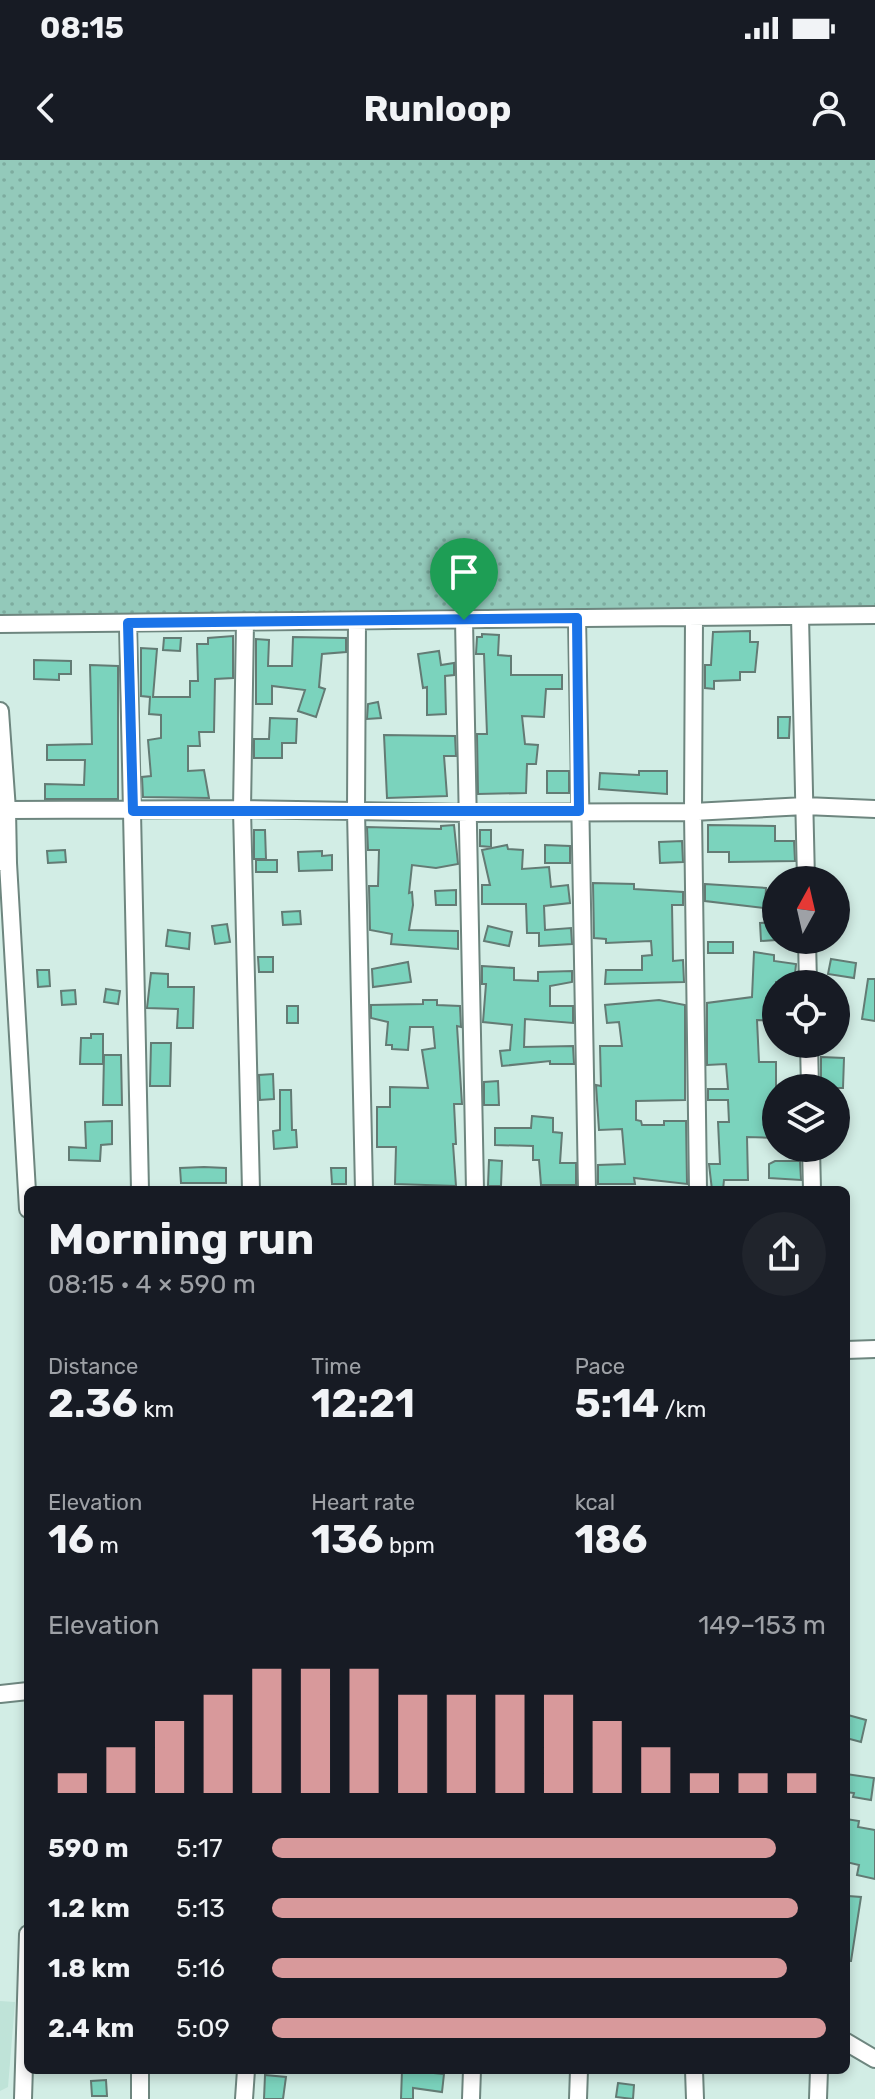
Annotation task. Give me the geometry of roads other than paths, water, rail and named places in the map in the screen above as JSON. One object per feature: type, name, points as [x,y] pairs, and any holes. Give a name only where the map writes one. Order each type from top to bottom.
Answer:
[{"type":"street","points":[[0,624],[875,615]]},
{"type":"street","points":[[800,616],[806,866]]},
{"type":"street","points":[[694,617],[698,1186]]},
{"type":"street","points":[[577,618],[587,1186]]},
{"type":"street","points":[[464,620],[475,1186]]},
{"type":"street","points":[[357,621],[356,811],[364,1186]]},
{"type":"street","points":[[245,622],[242,809],[251,1186]]},
{"type":"street","points":[[128,623],[140,1186]]},
{"type":"street","points":[[0,711],[7,810],[4,862],[26,1186]]},
{"type":"street","points":[[7,810],[242,809],[468,813],[693,812],[805,806],[875,809]]},
{"type":"street","points":[[811,1162],[812,1186]]},
{"type":"street","points":[[850,1350],[875,1349]]},
{"type":"street","points":[[0,1694],[24,1691]]},
{"type":"street","points":[[850,2044],[875,2059]]},
{"type":"street","points":[[23,2099],[24,2066]]},
{"type":"street","points":[[140,2074],[140,2099]]},
{"type":"street","points":[[244,2099],[246,2074]]},
{"type":"street","points":[[471,2099],[472,2074]]},
{"type":"street","points":[[578,2099],[579,2074]]},
{"type":"street","points":[[694,2074],[695,2099]]},
{"type":"street","points":[[818,2099],[819,2074]]}]
